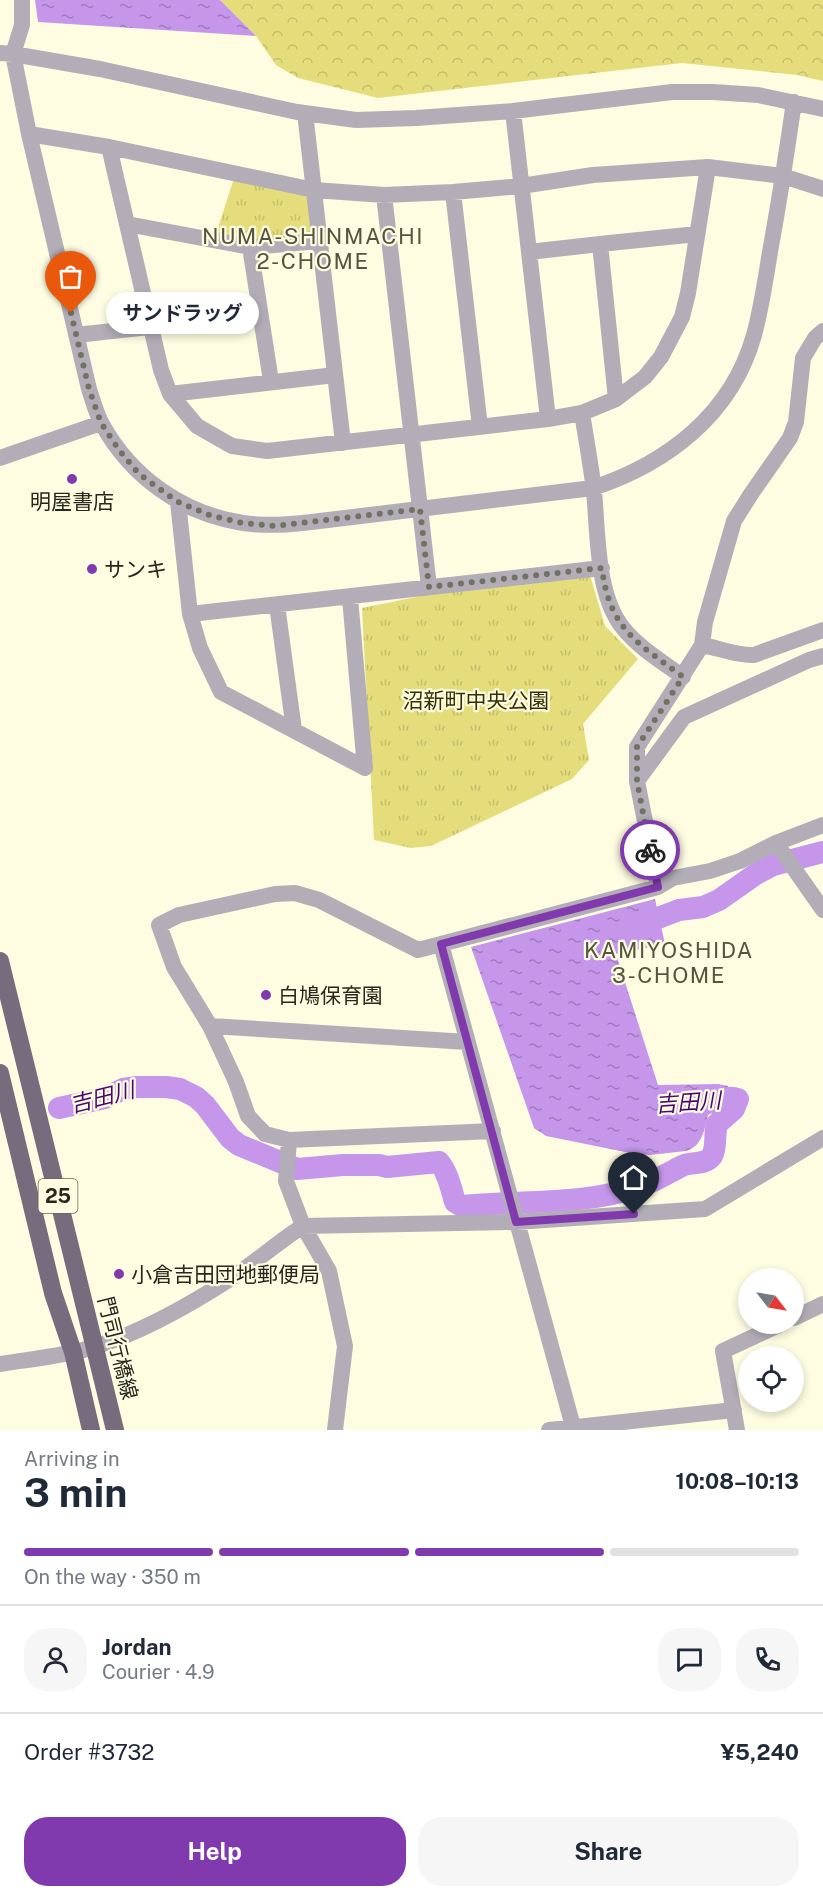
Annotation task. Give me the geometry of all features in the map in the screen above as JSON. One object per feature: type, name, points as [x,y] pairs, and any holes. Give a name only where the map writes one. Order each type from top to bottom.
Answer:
[{"type":"main road","name":"門司行橋線","points":[[0,961],[115,1430]]},
{"type":"main road","name":"25","points":[[0,1076],[53,1293],[73,1352],[91,1430]]},
{"type":"street","points":[[22,0],[22,25],[6,53],[29,134],[89,389],[101,423],[139,474],[178,502],[212,516],[243,523],[274,526],[593,488],[621,479],[666,455],[689,436],[724,396],[742,367],[754,337],[762,303],[794,102]]},
{"type":"street","points":[[6,53],[100,69],[305,113],[356,120],[513,111],[672,92],[758,95],[823,109]]},
{"type":"street","points":[[513,111],[548,419]]},
{"type":"street","points":[[305,113],[343,443]]},
{"type":"street","points":[[29,134],[109,147],[314,190],[384,195],[453,192],[521,186],[593,175],[708,167],[783,176],[823,189]]},
{"type":"street","points":[[109,147],[160,370],[171,394],[197,426],[232,446],[267,451],[548,419],[582,413],[616,399],[645,377],[661,357],[682,317],[708,167]]},
{"type":"street","points":[[453,192],[480,427]]},
{"type":"street","points":[[384,195],[429,587]]},
{"type":"street","points":[[127,224],[250,247],[320,241]]},
{"type":"street","points":[[529,252],[697,234]]},
{"type":"street","points":[[600,244],[616,399]]},
{"type":"street","points":[[250,247],[272,381]]},
{"type":"street","points":[[76,335],[260,315]]},
{"type":"street","points":[[658,887],[637,781],[637,747],[702,645],[705,622],[734,521],[790,438],[796,422],[803,358],[823,331]]},
{"type":"street","points":[[171,394],[335,375]]},
{"type":"street","points":[[582,413],[604,588],[610,606],[623,628],[635,640],[683,677]]},
{"type":"street","points":[[0,458],[101,423]]},
{"type":"street","points":[[178,502],[190,614],[200,648],[221,692],[365,768],[350,598]]},
{"type":"street","points":[[190,614],[350,598],[602,568]]},
{"type":"street","points":[[277,605],[294,730]]},
{"type":"street","points":[[702,645],[744,656],[754,655],[823,630]]},
{"type":"street","points":[[637,781],[684,717],[809,660],[823,656]]},
{"type":"street","points":[[493,1131],[289,1140],[265,1134],[248,1116],[236,1082],[210,1026],[174,967],[159,925],[179,915],[275,894],[295,893],[319,900],[418,950],[658,887],[673,878],[710,871],[740,861],[776,843],[818,829]]},
{"type":"street","points":[[776,843],[823,910]]},
{"type":"street","points":[[441,944],[574,1429]]},
{"type":"street","points":[[210,1026],[468,1042]]},
{"type":"street","points":[[0,1364],[95,1347],[146,1326],[235,1276],[279,1241],[303,1226],[516,1222],[705,1209],[823,1138]]},
{"type":"street","points":[[289,1140],[286,1181],[303,1226],[329,1271],[345,1346],[335,1430]]},
{"type":"street","points":[[804,1313],[823,1304]]},
{"type":"street","points":[[737,1430],[723,1352],[760,1334]]},
{"type":"street","points":[[549,1430],[734,1410]]},
{"type":"green space","points":[[220,0],[823,0],[823,81],[797,75],[682,63],[378,98],[298,78],[276,65],[256,36]]},
{"type":"green space","points":[[234,178],[310,191],[314,235],[253,245],[216,234]]},
{"type":"green space","name":"沼新町中央公園","points":[[590,575],[605,626],[638,659],[583,724],[589,760],[572,779],[431,846],[411,848],[374,840],[362,608],[426,595]]},
{"type":"water","points":[[35,0],[220,0],[256,36],[38,22]]},
{"type":"water","points":[[655,899],[665,944],[616,954],[658,1085],[718,1084],[728,1086],[722,1114],[709,1112],[700,1141],[692,1149],[686,1151],[650,1155],[635,1154],[546,1136],[534,1128],[471,947]]},
{"type":"waterway","name":"吉田川","points":[[632,928],[679,910],[703,907],[719,900],[773,865],[823,852]]},
{"type":"waterway","name":"吉田川","points":[[59,1108],[105,1098],[123,1089],[137,1087],[180,1089],[196,1097],[205,1105],[230,1138],[239,1145],[297,1169],[343,1165],[387,1167],[439,1162],[447,1176],[455,1202],[462,1206],[597,1197],[641,1186],[686,1165],[706,1161],[714,1152],[717,1124],[734,1109],[738,1099],[728,1098],[697,1105]]},
{"type":"way so far","points":[[71,313],[89,389],[101,423],[139,474],[178,502],[212,516],[243,523],[274,526],[420,509],[429,587],[602,568],[604,588],[610,606],[623,628],[683,677],[637,747],[637,781],[650,850]]},
{"type":"place","name":"サンドラッグ","points":[[71,313]]},
{"type":"place","name":"明屋書店","points":[[72,479]]},
{"type":"place","name":"サンキ","points":[[92,569]]},
{"type":"place","name":"白鳩保育園","points":[[266,995]]},
{"type":"place","name":"小倉吉田団地郵便局","points":[[119,1274]]},
{"type":"district","name":"NUMA-SHINMACHI 2-CHOME","points":[[313,248]]},
{"type":"district","name":"KAMIYOSHIDA 3-CHOME","points":[[669,962]]},
{"type":"route","points":[[634,1214],[516,1222],[441,944],[658,887],[650,850]]}]
